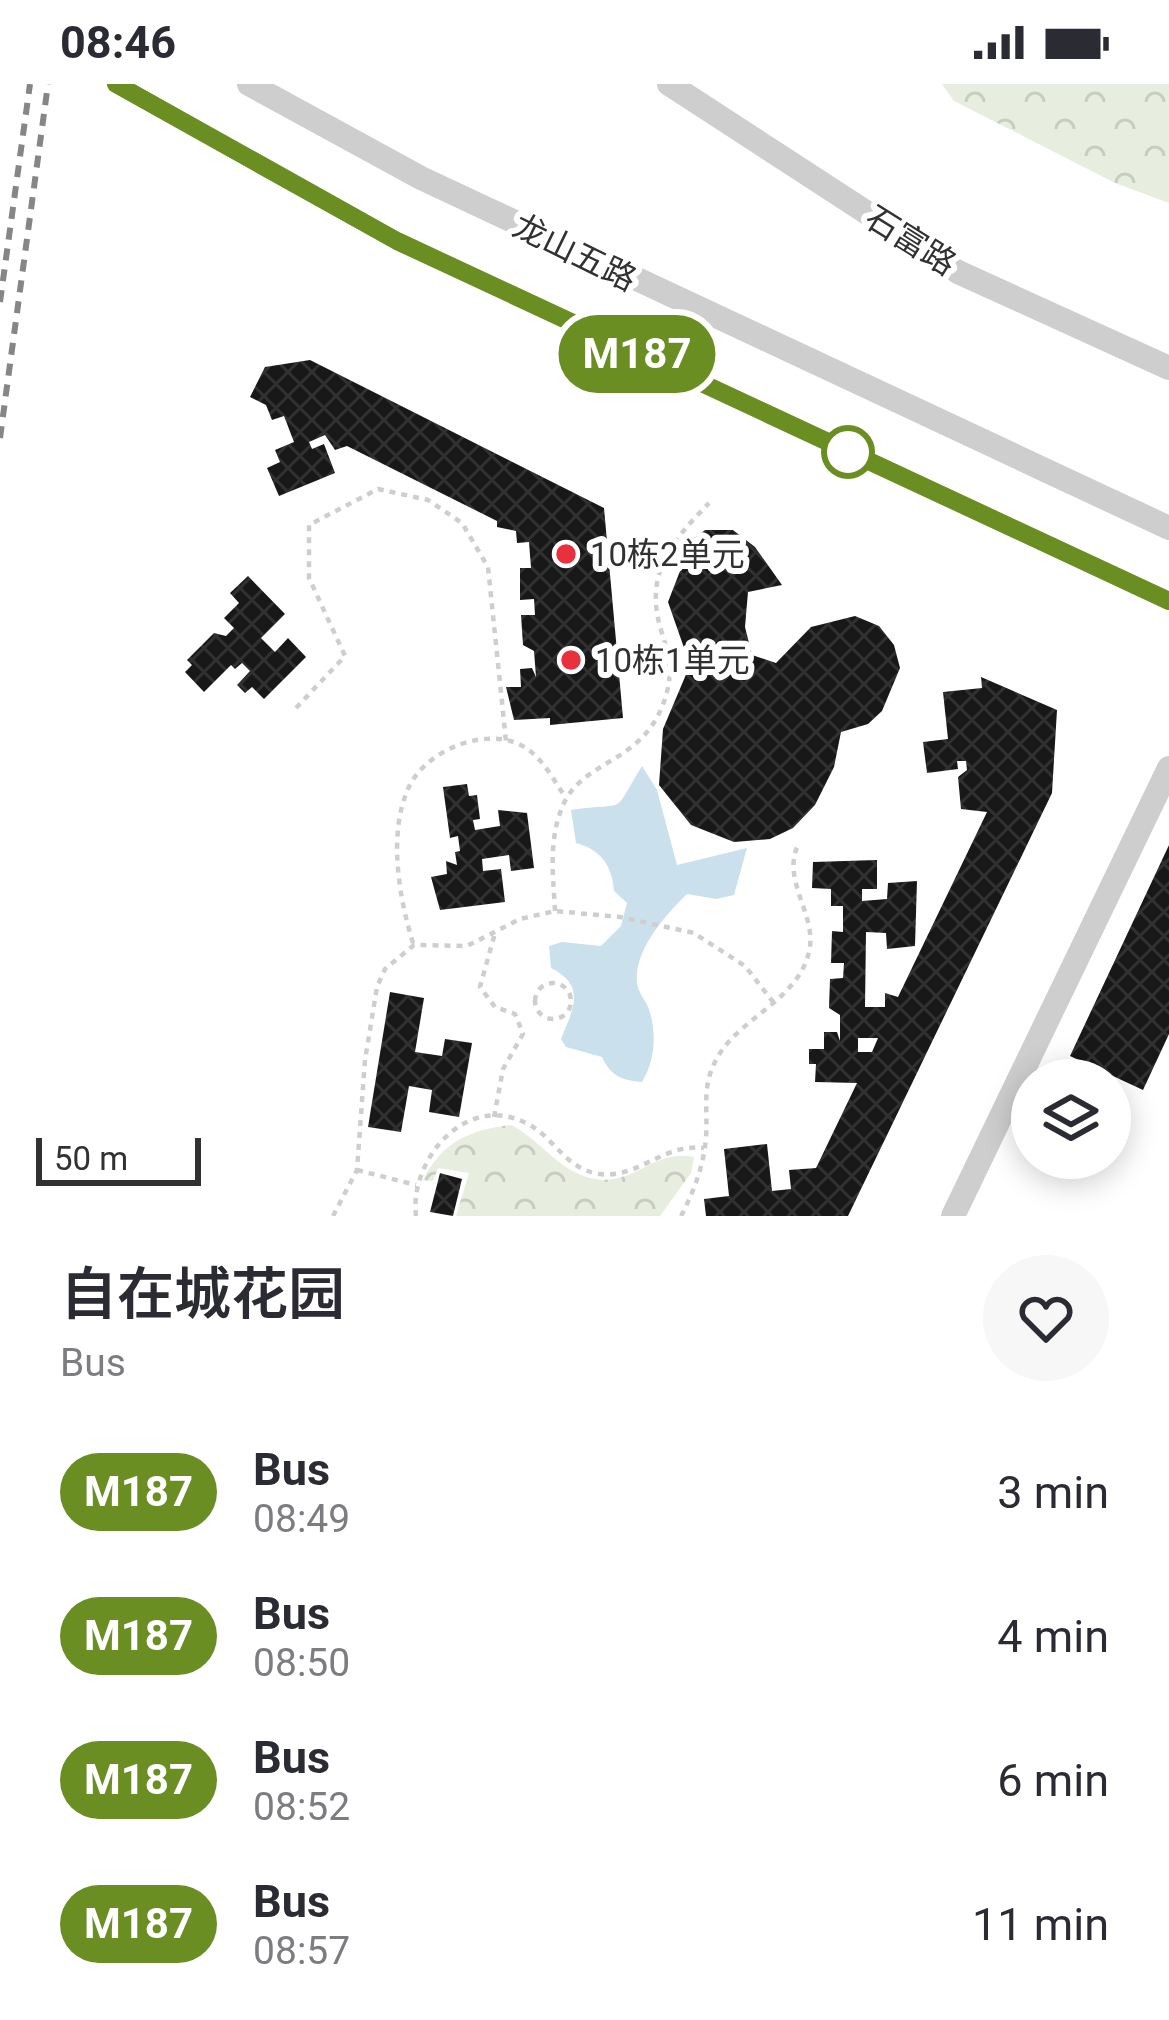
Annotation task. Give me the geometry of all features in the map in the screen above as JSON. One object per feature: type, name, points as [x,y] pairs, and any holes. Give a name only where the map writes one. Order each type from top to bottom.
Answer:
[{"type":"street","name":"龙山五路","points":[[116,84],[397,241],[1169,601]]},
{"type":"street","name":"龙山五路","points":[[249,84],[442,188],[1169,528]]},
{"type":"street","name":"石富路","points":[[669,84],[958,272],[1169,368]]},
{"type":"street","points":[[953,1216],[1169,768]]},
{"type":"path","points":[[296,708],[345,656],[309,578],[309,525],[378,489],[428,500],[462,523],[488,567],[506,741]]},
{"type":"path","points":[[555,911],[552,843],[566,798],[582,781],[624,758],[646,735],[666,696],[672,663],[652,599],[656,573],[676,538],[709,503]]},
{"type":"path","points":[[414,945],[399,880],[406,791],[437,757],[496,736],[524,746],[566,798]]},
{"type":"path","points":[[681,1216],[704,1148],[705,1091],[714,1061],[731,1038],[774,1003],[811,950],[811,925],[795,877],[798,845]]},
{"type":"path","points":[[333,1216],[357,1170],[365,1060],[377,987],[386,970],[414,945],[467,946],[520,919],[555,911],[620,916],[694,933],[746,966],[774,1003]]},
{"type":"path","points":[[496,932],[480,987],[487,1001],[519,1020]]},
{"type":"path","points":[[554,983],[569,992],[572,1004],[561,1018],[549,1019],[536,1009],[535,996],[542,986],[554,983]]},
{"type":"path","points":[[519,1020],[536,1009]]},
{"type":"path","points":[[494,1117],[503,1070],[521,1043],[519,1020]]},
{"type":"path","points":[[416,1216],[416,1185],[435,1144],[494,1117],[524,1122],[570,1163],[606,1175],[624,1173],[669,1149],[704,1148]]},
{"type":"path","points":[[357,1170],[416,1185]]},
{"type":"green space","points":[[942,84],[1169,84],[1169,203],[1115,183],[954,101]]},
{"type":"green space","points":[[511,1125],[569,1169],[597,1179],[626,1176],[678,1156],[694,1157],[691,1173],[660,1216],[456,1216],[469,1173],[438,1168],[433,1181],[423,1180],[439,1156],[459,1140]]},
{"type":"water","points":[[642,766],[657,790],[677,865],[747,848],[734,895],[716,899],[687,894],[661,923],[640,958],[637,983],[652,1018],[654,1038],[642,1082],[618,1076],[602,1057],[566,1047],[561,1039],[573,1008],[573,990],[551,968],[549,946],[562,942],[601,946],[621,926],[627,903],[614,891],[604,860],[576,843],[571,810],[617,804]]},
{"type":"building","points":[[310,360],[604,508],[623,718],[550,725],[550,718],[514,720],[506,687],[521,687],[520,669],[532,668],[536,677],[534,651],[523,645],[521,615],[535,615],[534,599],[520,600],[520,568],[531,568],[529,542],[517,543],[516,531],[497,527],[497,521],[347,446],[335,450],[325,435],[309,442],[312,449],[324,444],[335,473],[279,496],[267,468],[280,462],[275,450],[294,442],[284,416],[272,420],[266,405],[250,397],[265,367]]},
{"type":"building","points":[[705,530],[733,530],[755,547],[782,585],[748,592],[745,627],[752,655],[776,663],[811,627],[855,616],[879,626],[894,645],[900,668],[882,711],[868,724],[841,732],[834,767],[815,805],[793,828],[770,839],[734,842],[691,825],[659,785],[663,729],[690,665],[668,602],[692,540]]},
{"type":"building","points":[[248,576],[285,614],[261,638],[275,652],[288,638],[306,657],[264,699],[252,687],[245,693],[237,685],[250,671],[242,663],[235,669],[231,665],[204,692],[185,672],[192,665],[187,660],[214,633],[226,636],[234,628],[224,618],[239,603],[230,593]]},
{"type":"building","points":[[981,677],[1057,710],[1052,793],[848,1216],[706,1216],[704,1199],[729,1196],[724,1149],[767,1144],[772,1191],[791,1189],[789,1170],[816,1168],[857,1083],[815,1082],[816,1064],[809,1064],[809,1049],[824,1049],[824,1032],[837,1032],[840,1041],[840,1015],[829,1008],[830,979],[843,978],[844,963],[831,963],[832,931],[843,932],[843,906],[831,906],[831,889],[812,888],[813,862],[877,860],[877,889],[862,889],[862,901],[887,899],[888,883],[917,881],[915,946],[887,949],[886,933],[866,932],[865,1007],[885,1007],[885,993],[898,997],[987,812],[961,809],[958,777],[967,770],[966,761],[957,761],[958,769],[927,773],[923,742],[948,739],[943,692],[982,688]],"holes":[[[858,1038],[878,1038],[872,1052],[858,1052]]]},
{"type":"building","points":[[467,784],[469,796],[477,795],[480,819],[473,820],[475,830],[500,826],[498,810],[527,813],[534,868],[511,871],[509,855],[482,859],[483,871],[501,869],[505,902],[440,910],[431,877],[447,874],[446,861],[457,865],[455,852],[460,851],[458,836],[450,838],[443,787]]},
{"type":"building","points":[[1169,845],[1169,1034],[1143,1090],[1131,1084],[1131,1059],[1070,1056]]},
{"type":"building","points":[[390,992],[424,998],[415,1052],[442,1056],[445,1039],[472,1043],[459,1117],[429,1112],[432,1090],[409,1086],[401,1132],[368,1127]]},
{"type":"building","points":[[440,1173],[462,1179],[453,1216],[430,1212]]},
{"type":"railway","points":[[0,302],[30,84]]},
{"type":"railway","points":[[0,438],[48,84]]},
{"type":"bus line","name":"M187","points":[[116,84],[397,241],[1169,601]]},
{"type":"place","name":"10栋2单元","points":[[566,554]]},
{"type":"place","name":"10栋1单元","points":[[571,660]]}]
